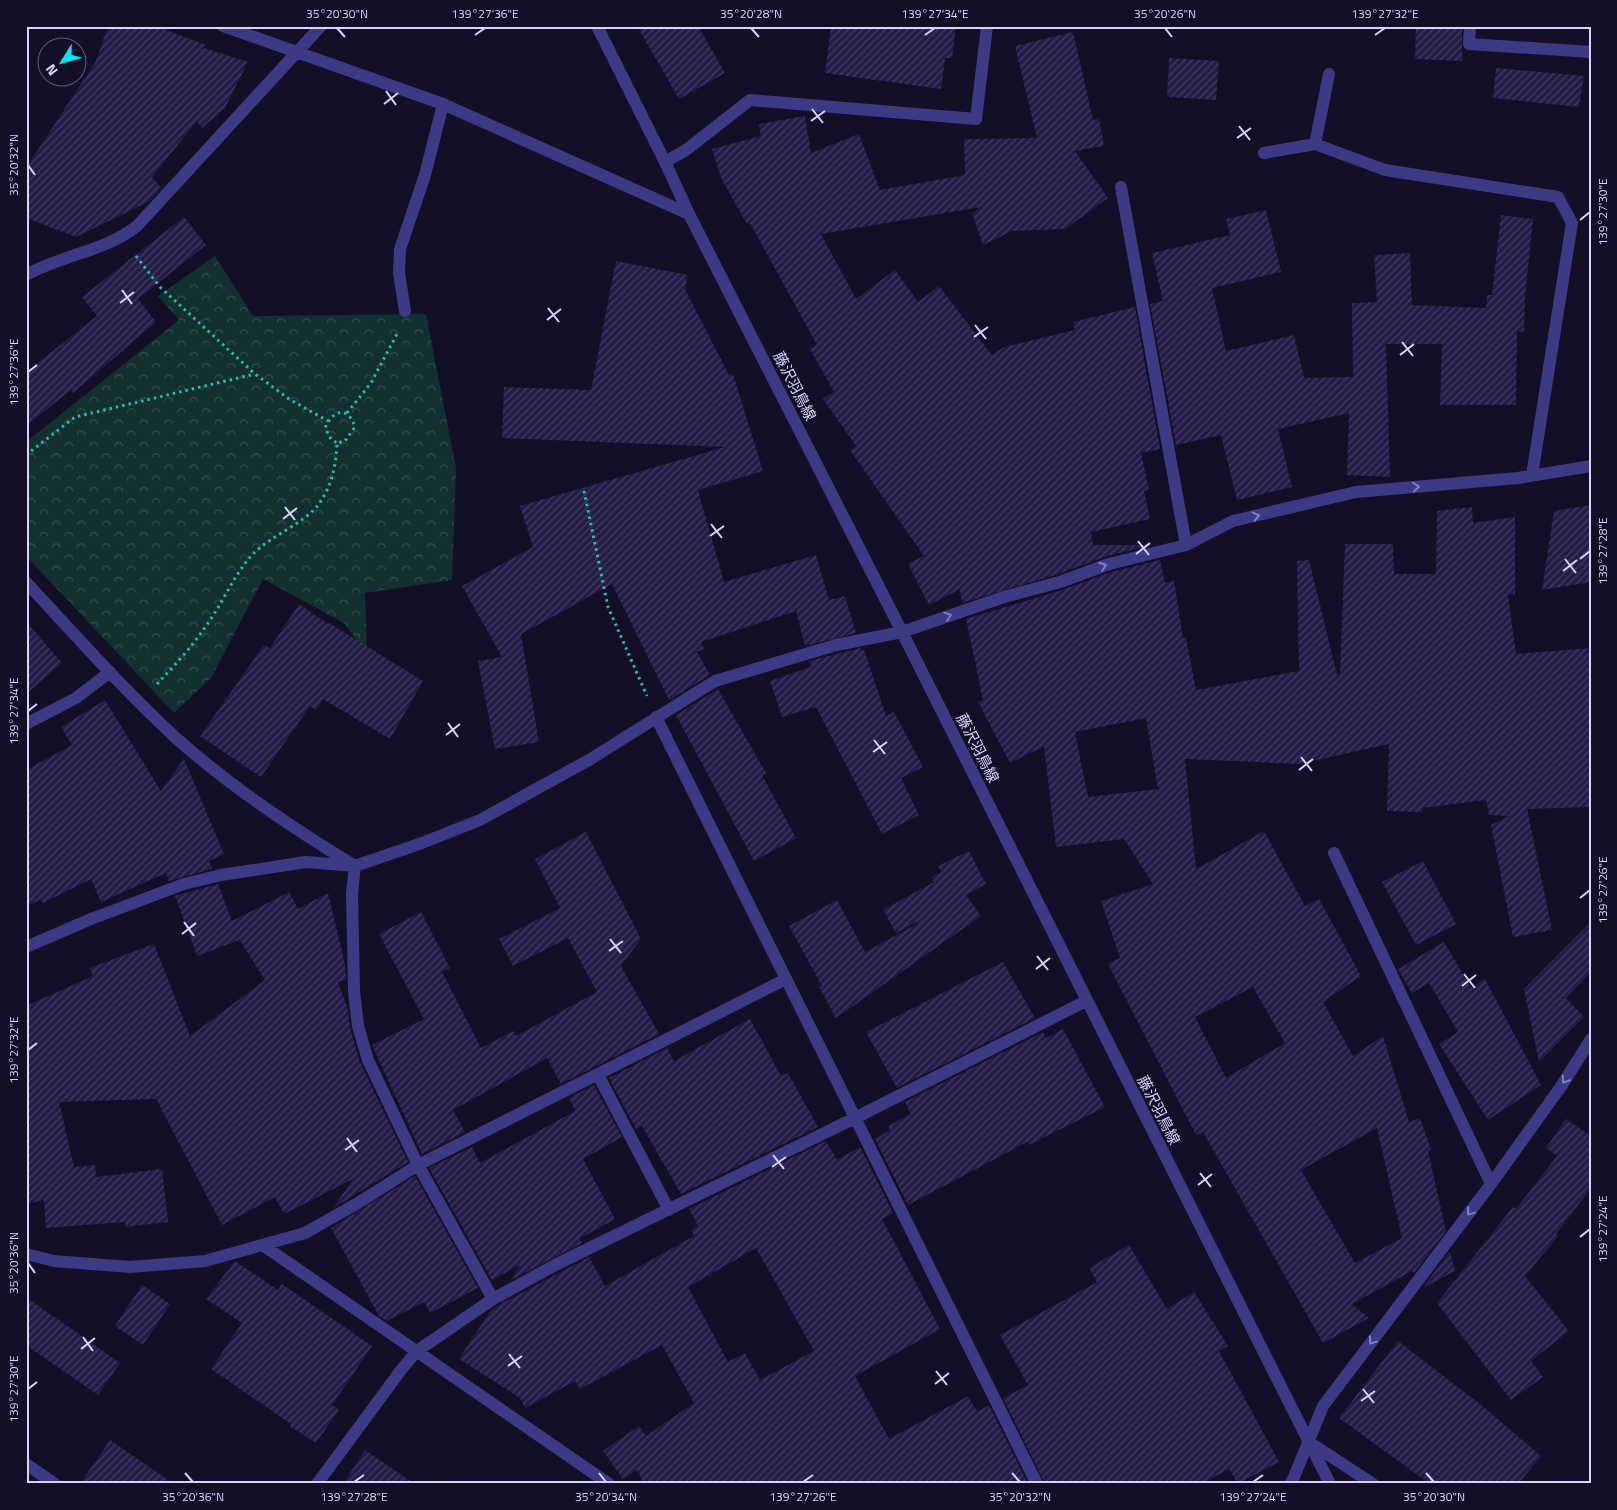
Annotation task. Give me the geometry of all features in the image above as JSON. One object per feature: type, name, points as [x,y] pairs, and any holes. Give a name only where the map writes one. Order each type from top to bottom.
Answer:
[{"type":"street","points":[[223,26],[443,104],[689,214]]},
{"type":"street","points":[[26,276],[41,267],[122,238],[152,212],[321,26]]},
{"type":"street","name":"藤沢羽鳥線","points":[[597,26],[689,214],[902,632],[1330,1484]]},
{"type":"street","points":[[665,162],[686,150],[750,100],[976,119],[987,26]]},
{"type":"street","points":[[1470,26],[1468,44],[1591,52]]},
{"type":"street","points":[[1315,144],[1329,74]]},
{"type":"street","points":[[405,311],[399,273],[400,249],[425,175],[443,104]]},
{"type":"street","points":[[1264,153],[1315,144],[1385,170],[1558,197],[1572,223],[1532,476]]},
{"type":"street","points":[[1121,187],[1186,545]]},
{"type":"street","points":[[26,947],[91,919],[184,884],[221,875],[306,862],[355,866],[480,820],[589,760],[715,681],[836,645],[902,632],[1004,597],[1060,582],[1109,564],[1186,545],[1233,521],[1356,492],[1532,476],[1591,466]]},
{"type":"street","points":[[26,582],[139,703],[178,739],[250,796],[297,830],[355,866]]},
{"type":"street","points":[[26,724],[76,698],[110,672]]},
{"type":"street","points":[[656,717],[1037,1484]]},
{"type":"street","points":[[1334,853],[1491,1184]]},
{"type":"street","points":[[355,866],[352,903],[354,991],[358,1026],[368,1060],[418,1165],[493,1299]]},
{"type":"street","points":[[26,1254],[54,1261],[130,1267],[205,1261],[305,1233],[358,1203],[418,1165],[786,979]]},
{"type":"street","points":[[316,1484],[417,1351],[493,1299],[557,1264],[855,1118],[1086,1001]]},
{"type":"street","points":[[1290,1484],[1323,1406],[1491,1184],[1562,1085],[1591,1039]]},
{"type":"street","points":[[598,1075],[669,1210]]},
{"type":"street","points":[[264,1246],[609,1484]]},
{"type":"street","points":[[1309,1442],[1373,1484]]},
{"type":"street","points":[[26,1464],[55,1484]]},
{"type":"path","points":[[122,238],[160,287],[255,374],[288,399],[328,421]]},
{"type":"path","points":[[347,413],[357,404],[376,376],[393,344],[405,311]]},
{"type":"path","points":[[26,455],[74,417],[255,374]]},
{"type":"path","points":[[340,412],[347,413],[352,418],[355,427],[345,441],[337,443],[326,433],[325,428],[333,415],[340,412]]},
{"type":"path","points":[[139,703],[183,657],[207,625],[237,575],[252,555],[317,506],[329,487],[336,465],[337,443]]},
{"type":"path","points":[[584,491],[608,607],[656,717]]},
{"type":"green space","points":[[215,256],[253,316],[426,314],[456,468],[452,580],[365,593],[367,654],[344,623],[263,579],[211,678],[174,713],[26,556],[26,442],[179,320],[158,296]]},
{"type":"building","points":[[108,26],[156,26],[206,45],[204,48],[248,62],[225,108],[202,128],[197,121],[152,177],[161,188],[148,202],[76,237],[26,218],[26,168],[78,88],[88,88],[88,73],[96,61]]},
{"type":"building","points":[[637,26],[698,26],[725,73],[679,99]]},
{"type":"building","points":[[831,26],[956,26],[952,58],[945,58],[941,89],[825,73]]},
{"type":"building","points":[[1416,26],[1462,26],[1462,61],[1415,59]]},
{"type":"building","points":[[1073,32],[1093,120],[1099,119],[1104,146],[1075,151],[1108,198],[1065,229],[1012,231],[983,245],[972,214],[981,207],[821,234],[856,299],[895,270],[918,302],[939,286],[992,355],[1004,347],[1075,330],[1073,322],[1135,307],[1160,449],[1141,453],[1149,490],[1144,491],[1150,519],[1091,532],[1093,545],[1152,545],[1107,556],[1058,574],[962,603],[960,589],[929,605],[908,564],[924,556],[850,450],[856,446],[823,399],[834,392],[810,349],[817,345],[750,223],[747,224],[721,178],[712,149],[761,136],[759,124],[805,116],[811,153],[859,134],[880,190],[965,175],[964,139],[1037,138],[1015,46]]},
{"type":"building","points":[[1169,58],[1219,61],[1216,100],[1167,97]]},
{"type":"building","points":[[1496,68],[1584,76],[1579,107],[1493,98]]},
{"type":"building","points":[[1266,210],[1281,272],[1212,288],[1226,351],[1294,335],[1304,378],[1353,377],[1352,303],[1377,302],[1374,255],[1410,253],[1412,305],[1486,308],[1487,295],[1492,295],[1501,215],[1533,219],[1525,297],[1524,332],[1517,331],[1516,405],[1440,405],[1442,344],[1386,344],[1390,477],[1347,475],[1349,413],[1278,429],[1292,487],[1237,500],[1221,435],[1176,445],[1150,304],[1163,301],[1152,253],[1230,235],[1226,219]]},
{"type":"building","points":[[184,217],[206,245],[138,299],[156,322],[73,393],[71,390],[26,426],[26,372],[97,316],[82,297]]},
{"type":"building","points":[[616,261],[688,275],[685,289],[729,375],[733,374],[763,471],[698,490],[724,582],[816,555],[829,600],[845,596],[856,633],[805,646],[796,611],[701,642],[704,649],[697,652],[710,675],[669,700],[612,584],[521,634],[539,742],[495,749],[478,661],[502,657],[462,586],[533,547],[520,506],[725,447],[502,438],[504,387],[591,390]]},
{"type":"building","points":[[1591,505],[1591,582],[1542,590],[1554,511]]},
{"type":"building","points":[[1472,507],[1473,523],[1515,517],[1515,594],[1508,595],[1516,654],[1591,648],[1591,807],[1527,809],[1552,930],[1513,937],[1491,825],[1509,816],[1489,815],[1486,800],[1422,808],[1422,812],[1387,811],[1389,744],[1299,764],[1185,759],[1196,869],[1264,831],[1305,906],[1319,899],[1361,976],[1323,1002],[1353,1056],[1383,1036],[1409,1122],[1420,1118],[1431,1150],[1428,1151],[1446,1231],[1414,1273],[1412,1271],[1352,1304],[1369,1318],[1323,1343],[1203,1132],[1196,1135],[1108,964],[1120,958],[1101,901],[1153,884],[1124,839],[1056,847],[1044,746],[1010,763],[978,702],[983,700],[966,619],[1062,590],[1111,572],[1160,560],[1165,583],[1174,581],[1183,638],[1186,638],[1196,690],[1299,671],[1297,561],[1309,560],[1337,675],[1340,674],[1345,544],[1393,544],[1394,574],[1436,574],[1437,511]],"holes":[[[1146,718],[1158,789],[1088,797],[1075,732]],[[1253,987],[1285,1043],[1226,1078],[1195,1017]],[[1377,1128],[1402,1238],[1355,1263],[1301,1170]]]},
{"type":"building","points":[[299,604],[328,624],[423,681],[390,739],[323,699],[316,710],[310,706],[261,777],[200,736],[264,645],[270,648]]},
{"type":"building","points":[[26,621],[62,663],[26,694]]},
{"type":"building","points":[[861,648],[862,651],[864,650],[886,716],[894,712],[923,767],[901,778],[919,815],[882,834],[816,707],[782,717],[770,681],[811,667],[809,661]]},
{"type":"building","points":[[718,689],[766,773],[762,775],[796,838],[754,861],[676,715]]},
{"type":"building","points":[[105,700],[161,791],[184,759],[224,854],[209,861],[212,869],[169,881],[166,873],[101,902],[91,879],[43,903],[41,899],[26,907],[26,770],[72,745],[61,727]]},
{"type":"building","points":[[586,832],[641,939],[621,966],[659,1034],[561,1084],[547,1058],[453,1110],[465,1132],[422,1154],[372,1045],[424,1019],[379,934],[421,912],[450,968],[442,972],[481,1048],[513,1031],[516,1036],[597,992],[568,938],[513,966],[499,939],[560,908],[535,859]]},
{"type":"building","points":[[969,851],[986,884],[966,895],[981,916],[836,1018],[819,987],[822,986],[789,926],[837,900],[865,952],[919,923],[918,921],[896,933],[883,910],[934,882],[931,877],[941,872],[938,866]]},
{"type":"building","points":[[1423,861],[1456,924],[1416,945],[1382,882]]},
{"type":"building","points":[[218,884],[232,921],[289,892],[298,909],[328,893],[345,964],[346,980],[338,982],[348,1010],[350,1028],[360,1062],[408,1162],[333,1208],[353,1179],[284,1214],[275,1197],[222,1225],[155,1097],[155,1099],[59,1102],[74,1167],[95,1165],[96,1177],[162,1169],[168,1222],[126,1227],[125,1222],[46,1228],[44,1200],[26,1204],[26,1006],[93,976],[90,968],[154,944],[190,1036],[265,980],[237,936],[239,940],[197,956],[175,896]]},
{"type":"building","points":[[1591,922],[1591,972],[1566,998],[1584,1017],[1539,1062],[1524,989]]},
{"type":"building","points":[[1444,942],[1471,988],[1485,979],[1541,1085],[1488,1120],[1439,1044],[1458,1032],[1429,983],[1412,993],[1398,969]]},
{"type":"building","points":[[1003,962],[1035,1018],[897,1088],[866,1032]]},
{"type":"building","points":[[750,1019],[781,1076],[788,1073],[818,1127],[681,1194],[642,1126],[636,1129],[609,1078],[667,1048],[674,1061]]},
{"type":"building","points":[[1063,1029],[1105,1107],[1029,1145],[1027,1142],[908,1205],[875,1139],[890,1130],[888,1126],[911,1114],[905,1102],[1043,1032],[1046,1038]]},
{"type":"building","points":[[594,1085],[622,1137],[583,1159],[615,1219],[579,1239],[582,1243],[511,1280],[520,1265],[492,1280],[429,1168],[472,1147],[480,1163],[575,1111],[569,1098]]},
{"type":"building","points":[[1566,1119],[1591,1136],[1591,1188],[1556,1234],[1558,1236],[1525,1276],[1569,1331],[1531,1361],[1543,1377],[1511,1400],[1437,1303],[1513,1207],[1516,1209],[1557,1156],[1546,1148]]},
{"type":"building","points":[[826,1141],[837,1160],[860,1147],[893,1213],[882,1219],[940,1329],[855,1376],[889,1439],[968,1396],[977,1412],[989,1405],[1028,1484],[644,1484],[637,1470],[623,1479],[603,1451],[639,1426],[646,1436],[694,1403],[662,1345],[580,1389],[575,1381],[525,1408],[520,1398],[459,1359],[491,1310],[589,1257],[605,1286],[694,1236],[691,1230],[698,1226],[689,1209]],"holes":[[[756,1248],[814,1351],[760,1380],[745,1353],[728,1362],[688,1287]]]},
{"type":"building","points":[[415,1176],[478,1288],[430,1313],[424,1302],[387,1321],[379,1316],[331,1228]]},
{"type":"building","points":[[1129,1245],[1167,1309],[1194,1292],[1228,1346],[1219,1351],[1279,1462],[1238,1484],[1229,1469],[1201,1484],[1045,1484],[1003,1398],[1028,1385],[1000,1335],[1097,1282],[1089,1268]]},
{"type":"building","points":[[1450,1251],[1455,1271],[1425,1287],[1424,1286]]},
{"type":"building","points":[[235,1261],[278,1290],[282,1284],[372,1346],[332,1405],[339,1410],[316,1443],[211,1369],[242,1323],[206,1299]]},
{"type":"building","points":[[142,1285],[170,1304],[143,1345],[115,1326]]},
{"type":"building","points":[[26,1297],[120,1363],[98,1395],[26,1345]]},
{"type":"building","points":[[1398,1341],[1485,1408],[1541,1456],[1518,1484],[1430,1484],[1339,1418]]},
{"type":"building","points":[[110,1440],[174,1484],[80,1484]]},
{"type":"building","points":[[365,1450],[415,1484],[343,1484]]}]
